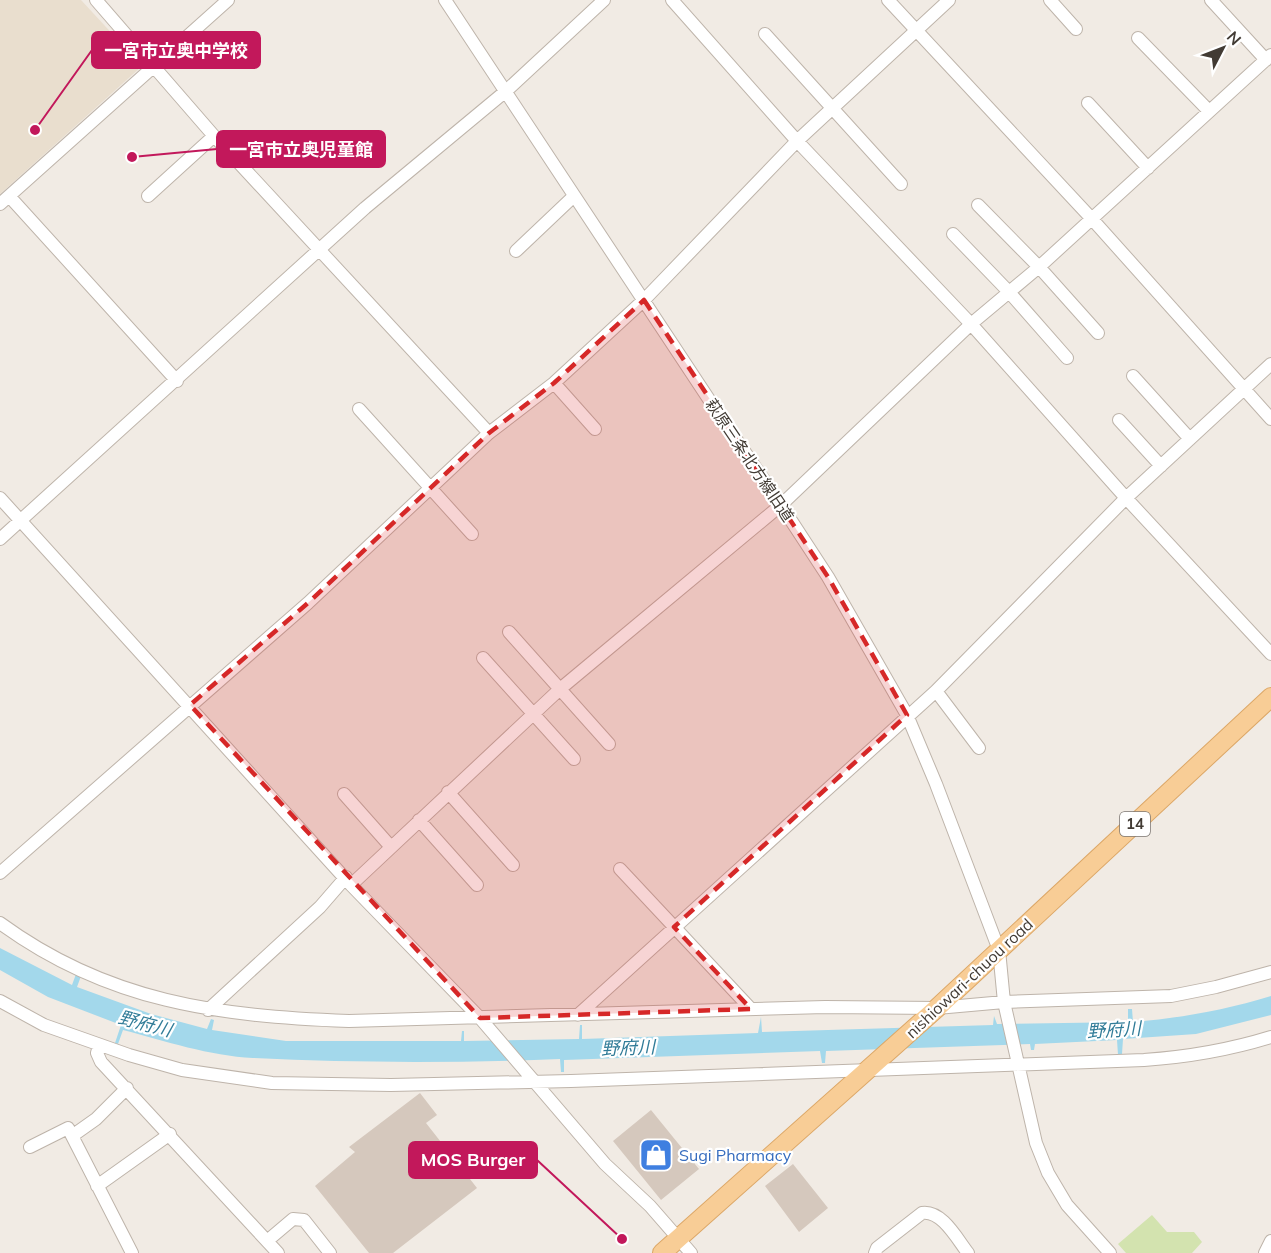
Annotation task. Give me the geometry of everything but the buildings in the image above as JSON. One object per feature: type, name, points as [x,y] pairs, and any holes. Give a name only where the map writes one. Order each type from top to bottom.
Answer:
[{"type":"main road","name":"nishiowari-chuou road","points":[[662,1253],[937,1008],[1271,697]]},
{"type":"street","points":[[96,0],[214,136],[489,433]]},
{"type":"street","points":[[177,381],[4,200],[153,64],[228,0]]},
{"type":"street","name":"萩原三条北方線旧道","points":[[445,0],[782,505],[828,577],[907,715],[936,784],[999,950],[1005,1004],[1036,1143],[1048,1173],[1067,1205],[1110,1253]]},
{"type":"street","points":[[0,539],[177,381],[365,208],[506,91],[604,0]]},
{"type":"street","points":[[672,0],[797,141],[971,324],[1126,498],[1271,654]]},
{"type":"street","points":[[888,0],[1092,219],[1271,419]]},
{"type":"street","points":[[0,873],[308,603],[489,433],[554,383],[644,300],[797,141],[949,0]]},
{"type":"street","points":[[1050,0],[1076,29]]},
{"type":"street","points":[[208,1010],[349,881],[391,847],[560,689],[782,505],[971,324],[1039,267],[1269,57],[1211,0]]},
{"type":"street","points":[[765,33],[901,184]]},
{"type":"street","points":[[1138,38],[1209,111]]},
{"type":"street","points":[[1088,103],[1148,168]]},
{"type":"street","points":[[148,196],[214,136]]},
{"type":"street","points":[[516,251],[574,196]]},
{"type":"street","points":[[978,205],[1039,267],[1098,333]]},
{"type":"street","points":[[953,234],[1010,292],[1067,358]]},
{"type":"street","points":[[578,1016],[936,691],[1126,498],[1271,364]]},
{"type":"street","points":[[1133,376],[1190,439]]},
{"type":"street","points":[[554,383],[595,429]]},
{"type":"street","points":[[359,409],[472,534]]},
{"type":"street","points":[[1119,420],[1161,466]]},
{"type":"street","points":[[0,498],[349,881],[483,1021],[535,1079],[605,1164],[680,1237],[692,1253]]},
{"type":"street","points":[[508,632],[609,744]]},
{"type":"street","points":[[483,658],[574,759]]},
{"type":"street","points":[[936,691],[979,747]]},
{"type":"street","points":[[448,792],[513,865]]},
{"type":"street","points":[[344,794],[391,847]]},
{"type":"street","points":[[419,820],[477,885]]},
{"type":"street","points":[[620,869],[751,1009]]},
{"type":"street","points":[[0,923],[36,949],[80,972],[162,999],[208,1010],[280,1018],[349,1021],[483,1021],[751,1009],[937,1008],[1171,996],[1271,972]]},
{"type":"street","points":[[0,1001],[44,1025],[99,1046],[182,1070],[272,1083],[368,1085],[868,1070],[1184,1057],[1229,1049],[1271,1037]]},
{"type":"street","points":[[99,1046],[97,1053],[102,1062],[278,1253]]},
{"type":"street","points":[[72,1136],[96,1119],[127,1088]]},
{"type":"street","points":[[30,1147],[68,1128],[132,1253]]},
{"type":"street","points":[[97,1186],[170,1134]]},
{"type":"street","points":[[875,1253],[877,1248],[922,1213],[928,1212],[942,1220],[968,1253]]},
{"type":"street","points":[[267,1241],[293,1219],[304,1220],[330,1253]]},
{"type":"street","points":[[1265,1253],[1271,1241]]},
{"type":"highlighted area","points":[[644,300],[828,577],[907,715],[674,927],[751,1009],[480,1018],[190,705],[308,603],[489,433],[554,383]]},
{"type":"shaded area","points":[[0,0],[81,0],[142,66],[0,194]]},
{"type":"green space","points":[[1152,1215],[1167,1232],[1194,1232],[1202,1242],[1192,1253],[1126,1253],[1118,1244]]},
{"type":"water","name":"野府川","points":[[0,948],[72,985],[76,974],[81,976],[77,987],[151,1014],[207,1029],[211,1019],[214,1020],[212,1030],[286,1041],[461,1041],[462,1031],[464,1031],[464,1041],[579,1039],[580,1025],[582,1025],[582,1039],[758,1033],[761,1017],[762,1032],[993,1025],[994,1016],[997,1024],[1128,1022],[1128,1009],[1132,1009],[1133,1022],[1203,1013],[1271,996],[1271,1015],[1196,1034],[1123,1039],[1122,1054],[1118,1055],[1117,1040],[1035,1044],[1034,1050],[1031,1050],[1030,1044],[826,1051],[825,1063],[822,1063],[820,1051],[564,1060],[564,1072],[561,1072],[560,1059],[406,1062],[253,1058],[204,1051],[123,1030],[118,1044],[115,1043],[121,1025],[48,997],[0,970]]},
{"type":"place","name":"一宮市立奥中学校","points":[[35,130]]},
{"type":"place","name":"一宮市立奥児童館","points":[[132,157]]},
{"type":"place","name":"Sugi Pharmacy","points":[[656,1155]]},
{"type":"place","name":"MOS Burger","points":[[622,1239]]}]
